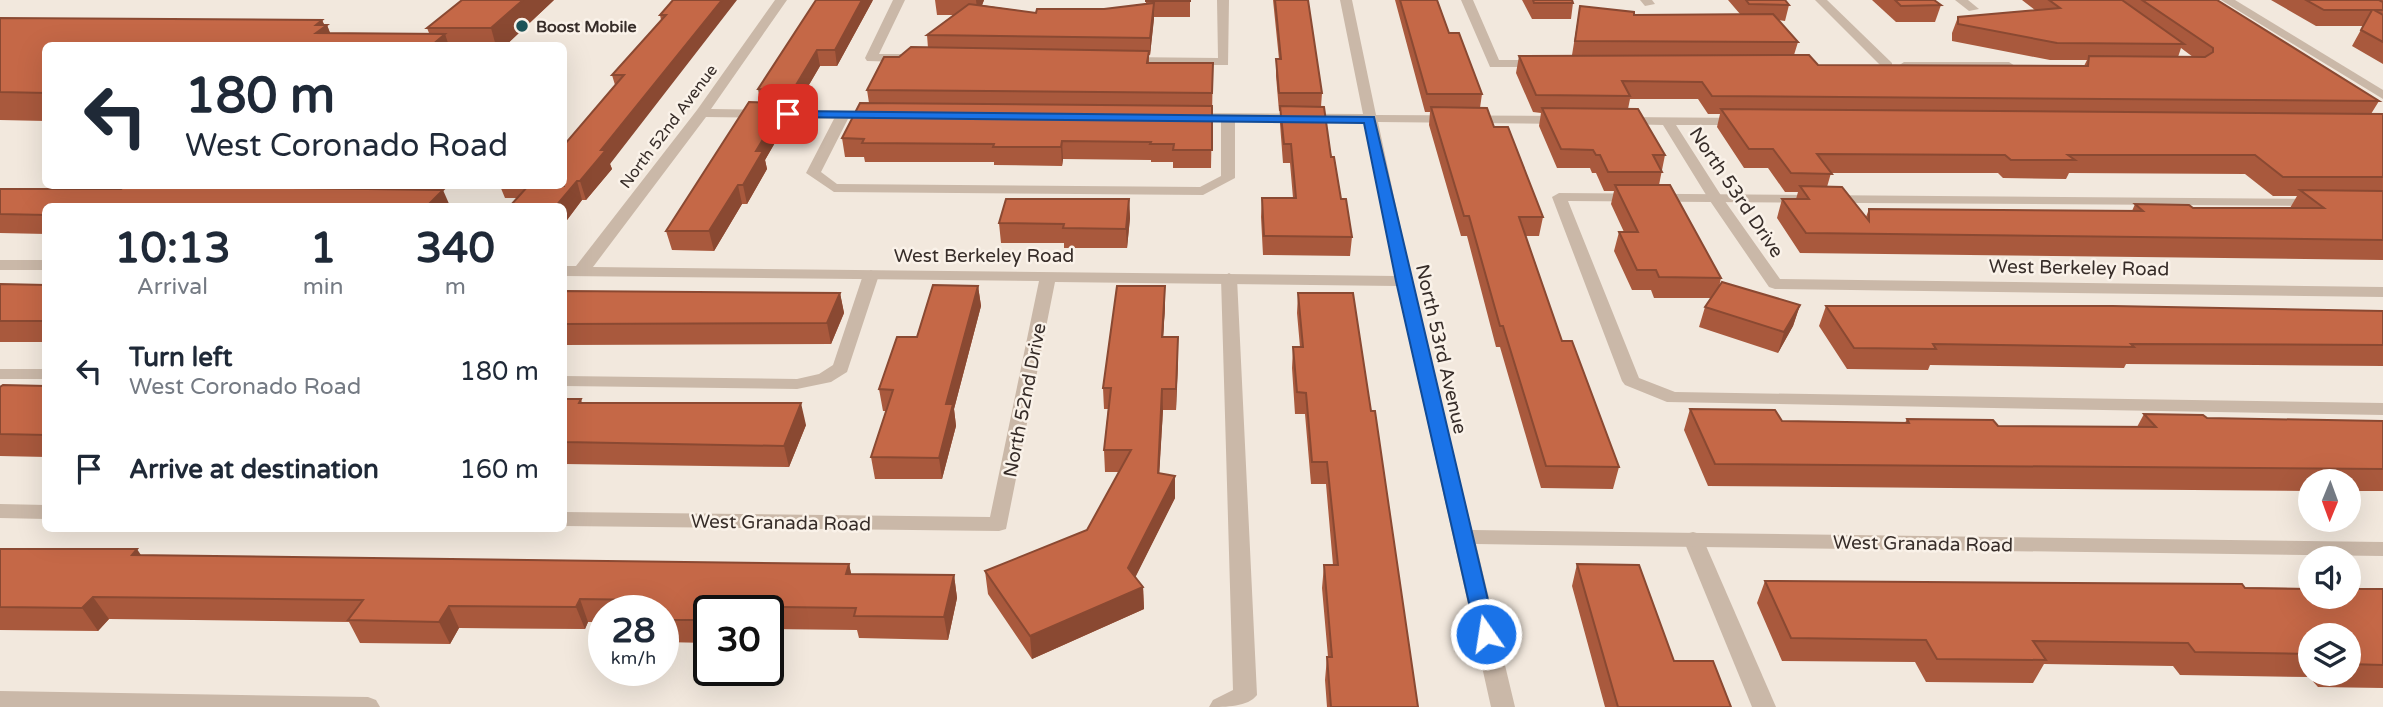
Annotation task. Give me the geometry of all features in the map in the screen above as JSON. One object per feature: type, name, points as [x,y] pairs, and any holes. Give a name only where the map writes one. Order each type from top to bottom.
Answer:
[{"type":"street","name":"North 52nd Avenue","points":[[581,271],[702,113],[781,0]]},
{"type":"street","points":[[899,0],[871,58],[911,58]]},
{"type":"street","points":[[1115,61],[1224,62],[1223,0]]},
{"type":"street","name":"North 53rd Avenue","points":[[1346,0],[1404,281],[1503,707]]},
{"type":"street","points":[[1467,0],[1494,64],[1548,64]]},
{"type":"street","points":[[1821,0],[1888,66]]},
{"type":"street","points":[[1961,0],[1973,9]]},
{"type":"street","points":[[2227,0],[2383,96]]},
{"type":"street","points":[[1875,66],[2023,66]]},
{"type":"street","points":[[702,113],[898,115]]},
{"type":"street","points":[[843,115],[813,173],[834,188],[1203,191],[1228,178],[1228,118]]},
{"type":"street","points":[[1173,117],[1583,120]]},
{"type":"street","points":[[1611,121],[1763,121]]},
{"type":"street","name":"North 53rd Drive","points":[[1667,121],[1714,198],[1775,284]]},
{"type":"street","points":[[2327,202],[1559,197],[1631,381],[1673,398],[2383,409]]},
{"type":"street","points":[[0,265],[42,265]]},
{"type":"street","name":"West Berkeley Road","points":[[567,271],[1404,281]]},
{"type":"street","points":[[567,381],[797,384],[825,378],[841,368],[871,275]]},
{"type":"street","name":"North 52nd Drive","points":[[999,524],[1048,276]]},
{"type":"street","points":[[1221,707],[1245,695],[1229,278]]},
{"type":"street","name":"West Berkeley Road","points":[[1775,284],[2383,292]]},
{"type":"street","points":[[0,374],[42,374]]},
{"type":"street","points":[[0,511],[42,512]]},
{"type":"street","name":"West Granada Road","points":[[567,519],[999,524]]},
{"type":"street","name":"West Granada Road","points":[[1463,537],[2383,550]]},
{"type":"street","points":[[1693,539],[1764,707]]},
{"type":"street","points":[[0,701],[368,707]]},
{"type":"building","points":[[462,0],[523,0],[491,28],[427,28]]},
{"type":"building","points":[[673,0],[722,0],[601,150],[606,150],[559,203],[513,203],[525,189],[567,189],[567,142],[624,75],[612,75],[666,15],[660,15]]},
{"type":"building","points":[[816,0],[862,0],[835,50],[817,50],[793,90],[758,89]]},
{"type":"building","points":[[1190,0],[1190,1],[1146,1]]},
{"type":"building","points":[[1275,0],[1308,0],[1322,93],[1279,93],[1276,59],[1281,59]]},
{"type":"building","points":[[1400,0],[1437,0],[1449,33],[1459,33],[1482,94],[1427,94]]},
{"type":"building","points":[[1533,0],[1572,0],[1573,3],[1534,3]]},
{"type":"building","points":[[1746,0],[1785,0],[1789,5],[1749,4]]},
{"type":"building","points":[[1895,0],[1934,0],[1941,5],[1901,6]]},
{"type":"building","points":[[2049,0],[2122,0],[2184,44],[2057,43],[1958,24],[1958,17],[2060,8]]},
{"type":"building","points":[[2142,0],[2217,0],[2379,101],[1712,96],[1702,82],[1622,81],[1630,96],[1536,95],[1519,56],[1809,55],[1818,65],[2088,66],[2089,56],[2205,57],[2213,52],[2213,48]]},
{"type":"building","points":[[2306,0],[2383,2],[2383,10],[2374,10],[2383,15],[2383,42],[2361,30],[2372,10],[2324,10]]},
{"type":"building","points":[[1154,3],[1150,38],[927,35],[969,4],[1036,13],[1037,9],[1104,9]]},
{"type":"building","points":[[1580,6],[1634,12],[1634,15],[1773,14],[1798,42],[1575,41]]},
{"type":"building","points":[[0,18],[322,20],[316,25],[327,25],[316,33],[445,34],[436,42],[42,42],[42,93],[0,92]]},
{"type":"building","points":[[911,47],[1149,51],[1147,63],[1213,63],[1212,93],[867,90],[884,57],[899,57]]},
{"type":"building","points":[[749,102],[785,103],[756,151],[763,151],[743,185],[738,185],[709,231],[666,231]]},
{"type":"building","points":[[860,103],[1212,106],[1212,150],[1173,150],[1174,144],[1150,144],[1151,142],[1062,141],[1061,147],[862,143],[864,139],[842,138]]},
{"type":"building","points":[[1280,106],[1324,107],[1331,157],[1334,157],[1341,199],[1346,199],[1352,237],[1264,236],[1262,198],[1296,198],[1291,144],[1284,144]]},
{"type":"building","points":[[1431,107],[1487,108],[1494,127],[1508,127],[1543,217],[1519,217],[1562,341],[1572,341],[1619,467],[1546,466],[1503,326],[1500,326],[1469,216],[1464,216]]},
{"type":"building","points":[[1542,108],[1638,109],[1665,155],[1653,155],[1662,172],[1608,172],[1600,155],[1596,155],[1593,150],[1561,149]]},
{"type":"building","points":[[1721,109],[2383,114],[2383,177],[2283,177],[2255,155],[2068,155],[2075,160],[2011,160],[2005,155],[1817,154],[1832,174],[1791,173],[1773,149],[1749,149]]},
{"type":"building","points":[[1615,185],[1670,185],[1721,278],[1659,277],[1656,270],[1637,270],[1619,232],[1638,232]]},
{"type":"building","points":[[1800,186],[1842,187],[1869,221],[1869,209],[2143,211],[2135,204],[2189,205],[2193,208],[2324,208],[2300,190],[2383,191],[2383,240],[1806,233],[1782,199],[1809,199]]},
{"type":"building","points":[[0,189],[443,190],[430,203],[42,203],[42,215],[0,214]]},
{"type":"building","points":[[1006,199],[1129,199],[1126,229],[999,223]]},
{"type":"building","points":[[1722,282],[1800,305],[1784,332],[1705,307]]},
{"type":"building","points":[[0,284],[42,285],[42,321],[0,321]]},
{"type":"building","points":[[933,285],[978,286],[946,404],[953,404],[939,458],[871,457],[893,390],[879,389],[897,337],[917,337]]},
{"type":"building","points":[[1117,286],[1165,286],[1162,337],[1178,337],[1176,389],[1162,389],[1158,473],[1175,476],[1128,568],[1143,587],[1030,636],[985,571],[1087,530],[1131,450],[1104,450],[1111,388],[1103,388]]},
{"type":"building","points":[[567,291],[840,293],[827,323],[567,324]]},
{"type":"building","points":[[1298,293],[1353,293],[1371,411],[1375,411],[1418,707],[1331,707],[1327,657],[1332,657],[1324,565],[1338,565],[1327,462],[1312,462],[1306,393],[1297,392],[1293,347],[1303,347]]},
{"type":"building","points":[[1826,306],[2113,306],[2383,311],[2383,345],[2131,344],[2134,347],[1933,344],[1936,349],[1854,348]]},
{"type":"building","points":[[42,386],[42,435],[0,434],[0,387]]},
{"type":"building","points":[[567,399],[581,399],[579,403],[801,403],[784,446],[567,442]]},
{"type":"building","points":[[1690,409],[1775,410],[1782,421],[1909,423],[1907,419],[1993,420],[1998,426],[2156,427],[2144,414],[2203,415],[2207,418],[2383,421],[2383,469],[1715,464]]},
{"type":"building","points":[[0,549],[137,549],[132,555],[849,564],[846,574],[954,575],[944,617],[854,616],[856,608],[784,607],[784,595],[693,595],[693,620],[679,620],[679,595],[588,595],[588,599],[580,599],[576,607],[449,606],[439,622],[348,620],[363,600],[93,597],[82,608],[0,607]]},
{"type":"building","points":[[1577,564],[1639,565],[1674,661],[1713,661],[1731,707],[1618,707]]},
{"type":"building","points":[[1765,581],[2242,584],[2245,588],[2298,589],[2298,609],[2361,609],[2361,589],[2383,589],[2383,665],[2361,664],[2361,623],[2298,623],[2298,654],[2195,652],[2188,643],[2033,641],[2046,660],[1937,659],[1926,640],[1791,638]]},
{"type":"place","name":"Boost Mobile","points":[[522,26]]},
{"type":"route","points":[[788,114],[1370,120],[1404,281],[1486,634]]}]
